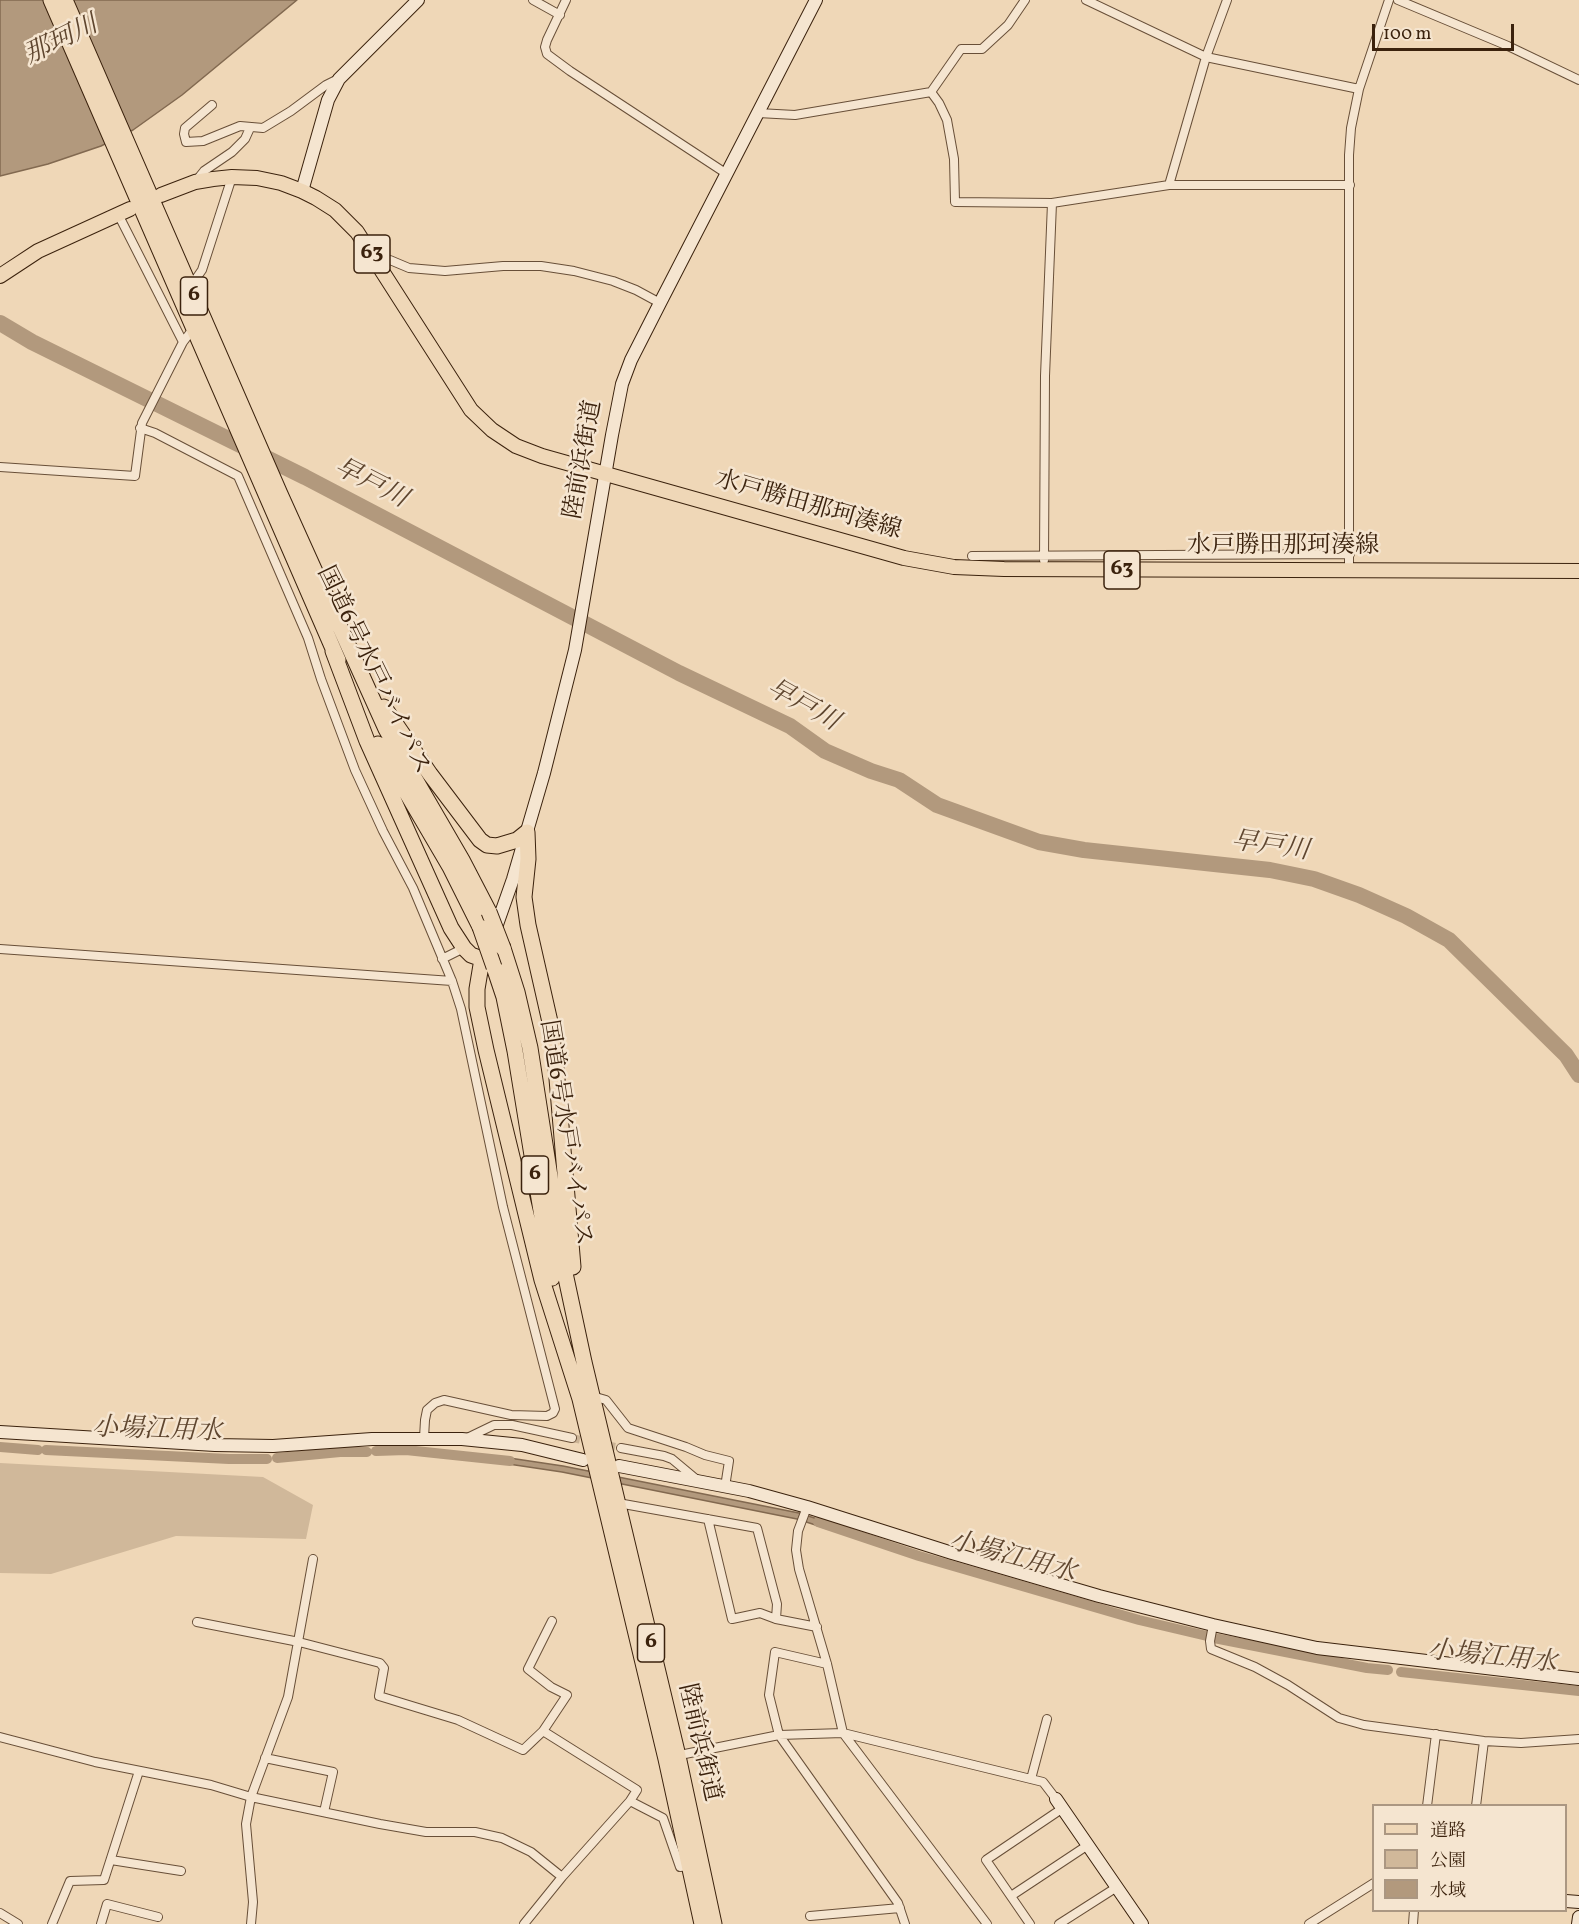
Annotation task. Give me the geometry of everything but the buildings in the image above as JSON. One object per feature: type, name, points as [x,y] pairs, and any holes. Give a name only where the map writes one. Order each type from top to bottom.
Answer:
[{"type":"highway","name":"国道6号水戸バイパス","points":[[51,0],[135,179],[189,284],[386,729],[462,860],[489,912],[517,992],[528,1040],[565,1273],[584,1362]]},
{"type":"highway","name":"国道6号水戸バイパス","points":[[65,0],[193,329],[333,651],[375,740],[450,867],[480,927],[488,963],[511,1029],[544,1238],[576,1383]]},
{"type":"highway","points":[[333,651],[367,741],[451,928],[471,955],[488,963],[477,989],[477,1007],[542,1280],[576,1383]]},
{"type":"highway","points":[[352,656],[400,730],[480,840],[487,845],[497,846],[517,840],[526,832]]},
{"type":"highway","points":[[526,832],[528,859],[524,897],[550,1022],[556,1067],[573,1270],[584,1362]]},
{"type":"highway","name":"陸前浜街道","points":[[584,1362],[618,1503],[672,1757],[702,1924]]},
{"type":"highway","name":"陸前浜街道","points":[[576,1383],[714,1924]]},
{"type":"main road","name":"水戸勝田那珂湊線","points":[[160,195],[195,182],[232,177],[257,178],[281,183],[323,202],[344,218],[357,232],[458,391],[481,421],[503,438],[530,452],[914,561],[954,567],[1046,570],[1579,571]]},
{"type":"main road","points":[[0,276],[38,251],[124,211]]},
{"type":"street","points":[[302,191],[328,100],[339,79],[418,0]]},
{"type":"street","points":[[533,0],[560,15]]},
{"type":"street","points":[[566,0],[545,47],[547,54],[727,174]]},
{"type":"street","name":"陸前浜街道","points":[[488,963],[555,732],[576,645],[622,384],[631,360],[816,0]]},
{"type":"street","points":[[758,113],[795,116],[931,92],[961,49],[982,49],[1008,25],[1025,0]]},
{"type":"street","points":[[1086,0],[1206,57],[1359,88]]},
{"type":"street","points":[[1169,185],[1206,57],[1227,0]]},
{"type":"street","points":[[1349,571],[1349,155],[1351,128],[1359,88],[1389,0]]},
{"type":"street","points":[[1398,0],[1508,46],[1579,80]]},
{"type":"street","points":[[212,105],[185,128],[186,142],[202,141],[240,126],[263,128],[326,85],[339,79]]},
{"type":"street","points":[[931,92],[947,120],[954,159],[955,202],[1052,203],[1169,185],[1350,185]]},
{"type":"street","points":[[195,182],[204,171],[232,152],[245,139],[250,128]]},
{"type":"street","points":[[189,284],[202,270],[232,177]]},
{"type":"street","points":[[1046,570],[1044,555],[1045,376],[1052,203]]},
{"type":"street","points":[[124,211],[183,342]]},
{"type":"street","points":[[376,260],[390,260],[409,268],[445,271],[503,266],[541,266],[574,271],[613,281],[660,303]]},
{"type":"street","points":[[0,467],[135,476],[141,426],[183,342],[193,329]]},
{"type":"street","points":[[141,426],[238,476],[308,638],[355,770],[413,888],[452,981],[461,1009],[503,1207],[555,1409],[547,1416],[511,1415],[444,1400],[435,1403],[427,1410],[424,1438]]},
{"type":"street","points":[[972,556],[1350,554]]},
{"type":"street","points":[[442,959],[464,948]]},
{"type":"street","points":[[0,949],[452,981]]},
{"type":"street","points":[[461,1009],[477,1007]]},
{"type":"street","points":[[592,1396],[606,1400],[628,1428],[729,1461],[725,1487]]},
{"type":"street","points":[[464,1439],[494,1425],[512,1425],[572,1438]]},
{"type":"street","points":[[0,1432],[215,1445],[273,1446],[372,1439],[464,1439],[522,1445],[583,1460]]},
{"type":"street","points":[[621,1448],[672,1459],[699,1481]]},
{"type":"street","points":[[619,1466],[699,1481],[807,1507],[964,1557],[1099,1596],[1213,1625],[1317,1648],[1579,1679]]},
{"type":"street","points":[[618,1503],[757,1528],[777,1604],[776,1619]]},
{"type":"street","points":[[807,1507],[798,1531],[796,1550],[799,1569],[827,1664],[843,1733],[987,1924]]},
{"type":"street","points":[[708,1519],[732,1619],[760,1613],[817,1628]]},
{"type":"street","points":[[251,1924],[253,1902],[246,1824],[250,1797],[288,1697],[313,1558]]},
{"type":"street","points":[[196,1622],[299,1642],[380,1663],[384,1668],[379,1696],[458,1720],[523,1750],[543,1731],[567,1695],[551,1687],[528,1669],[552,1621]]},
{"type":"street","points":[[1213,1625],[1211,1649],[1255,1667],[1340,1718],[1364,1725],[1484,1742],[1521,1743],[1579,1739]]},
{"type":"street","points":[[827,1664],[775,1652],[769,1695],[779,1735],[898,1902],[905,1924]]},
{"type":"street","points":[[1031,1779],[1047,1719]]},
{"type":"street","points":[[524,1924],[562,1877],[630,1802],[637,1790],[543,1731]]},
{"type":"street","points":[[672,1757],[779,1735],[843,1733],[1043,1782],[1141,1924]]},
{"type":"street","points":[[1427,1804],[1436,1734]]},
{"type":"street","points":[[0,1737],[95,1762],[211,1785],[250,1797],[380,1824],[426,1832],[475,1832],[502,1838],[531,1852],[562,1877]]},
{"type":"street","points":[[1476,1804],[1484,1742]]},
{"type":"street","points":[[265,1758],[333,1772],[324,1812]]},
{"type":"street","points":[[52,1924],[70,1881],[104,1880],[139,1771]]},
{"type":"street","points":[[630,1802],[663,1818],[680,1867],[690,1866]]},
{"type":"street","points":[[1030,1924],[986,1860],[1059,1803]]},
{"type":"street","points":[[1011,1896],[1088,1845]]},
{"type":"street","points":[[111,1860],[181,1871]]},
{"type":"street","points":[[1309,1924],[1372,1884]]},
{"type":"street","points":[[1059,1924],[1117,1887]]},
{"type":"street","points":[[101,1924],[107,1904],[158,1917]]},
{"type":"street","points":[[810,1916],[900,1908]]},
{"type":"street","points":[[0,1913],[18,1924]]},
{"type":"street","points":[[1578,1924],[1579,1917]]},
{"type":"green space","points":[[0,1463],[263,1477],[313,1505],[306,1539],[176,1536],[51,1574],[0,1573]]},
{"type":"water","name":"那珂川","points":[[0,0],[297,0],[182,95],[133,130],[101,146],[48,164],[0,176]]},
{"type":"water","points":[[496,1456],[563,1466],[799,1513],[833,1524],[831,1530],[797,1519],[562,1472],[495,1462]]},
{"type":"waterway","name":"早戸川","points":[[0,323],[32,342],[305,477],[679,673],[790,726],[825,751],[871,771],[899,780],[937,805],[1039,842],[1084,850],[1270,870],[1314,879],[1359,895],[1406,916],[1449,940],[1566,1055],[1579,1075]]},
{"type":"waterway","name":"小場江用水","points":[[0,1447],[38,1450]]},
{"type":"waterway","name":"小場江用水","points":[[46,1450],[267,1459]]},
{"type":"waterway","name":"小場江用水","points":[[376,1451],[406,1450],[510,1461]]},
{"type":"waterway","name":"小場江用水","points":[[277,1458],[367,1452]]},
{"type":"waterway","name":"小場江用水","points":[[818,1522],[919,1556],[1139,1620],[1207,1636]]},
{"type":"waterway","name":"小場江用水","points":[[1214,1638],[1367,1668],[1388,1670]]},
{"type":"waterway","name":"小場江用水","points":[[1401,1672],[1579,1691]]},
{"type":"tunnel","points":[[572,1438],[621,1448]]}]
